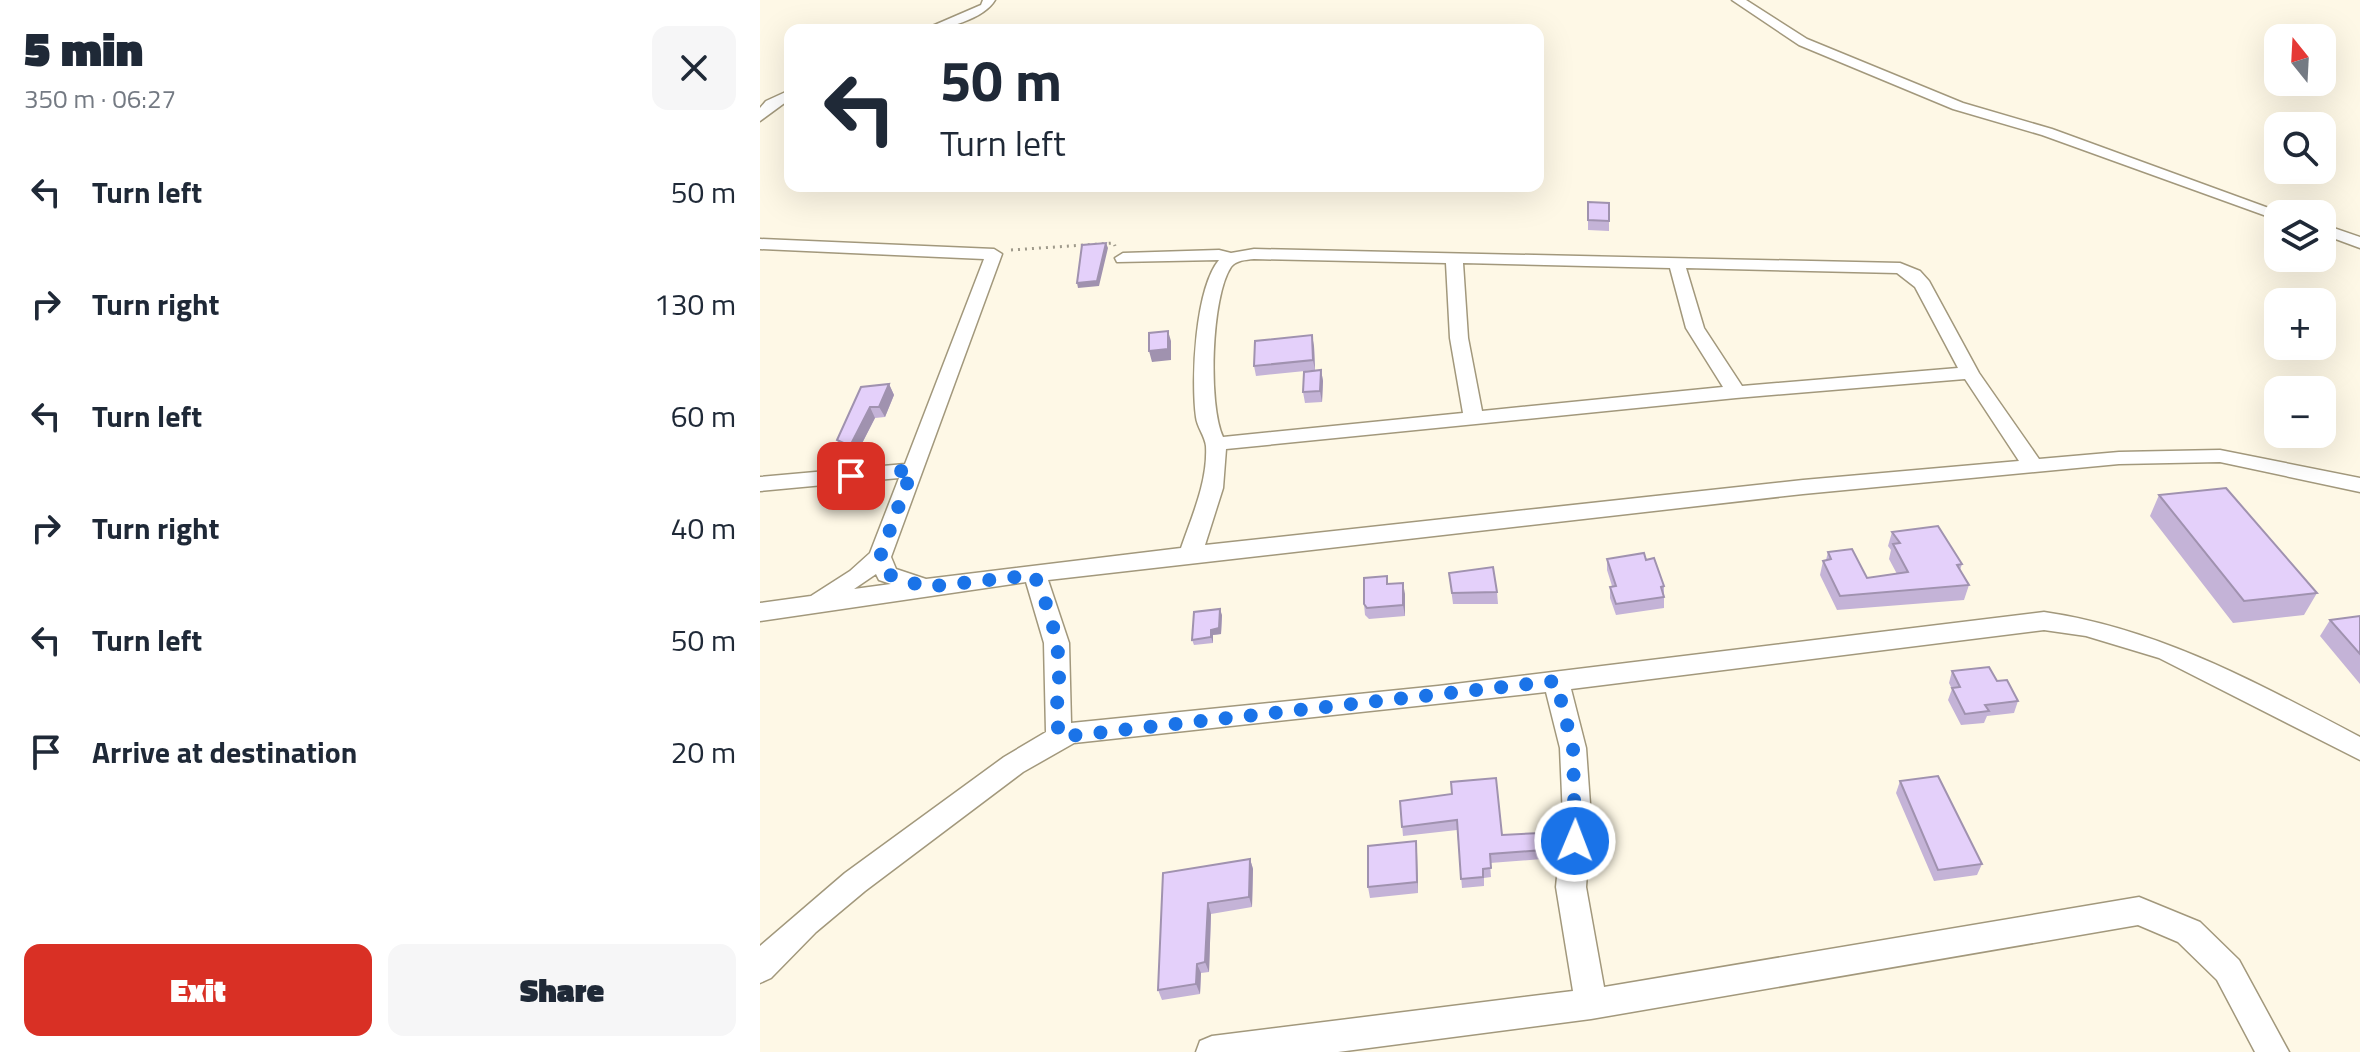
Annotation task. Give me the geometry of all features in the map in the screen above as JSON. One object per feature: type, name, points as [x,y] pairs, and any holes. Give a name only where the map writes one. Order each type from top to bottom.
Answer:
[{"type":"street","points":[[944,24],[985,7],[989,0]]},
{"type":"street","points":[[1738,0],[1803,42],[1958,106],[2047,132],[2264,210]]},
{"type":"street","points":[[760,117],[771,104],[784,97]]},
{"type":"street","points":[[2336,234],[2360,243]]},
{"type":"street","points":[[760,244],[994,254],[880,557],[858,577],[798,607]]},
{"type":"street","points":[[1123,258],[1219,255],[1231,258],[1254,254],[1676,261],[1888,267],[1907,271],[1923,285],[1970,373],[2035,468]]},
{"type":"street","points":[[1190,556],[1212,488],[1216,444],[1206,422],[1204,400],[1211,297],[1223,266],[1231,258]]},
{"type":"street","points":[[1454,258],[1459,338],[1474,419]]},
{"type":"street","points":[[1676,261],[1695,328],[1736,392]]},
{"type":"street","points":[[1216,444],[1736,392],[1970,373]]},
{"type":"street","points":[[760,612],[925,587],[1190,556],[1803,487],[2119,458],[2220,456],[2360,485]]},
{"type":"street","points":[[760,484],[912,470]]},
{"type":"street","points":[[880,557],[887,574],[925,587]]},
{"type":"street","points":[[1034,575],[1046,600],[1059,668],[1054,710],[1060,737]]},
{"type":"street","points":[[760,968],[786,938],[828,904],[1060,737],[1556,681],[2044,621],[2080,624],[2148,642],[2360,749]]},
{"type":"street","points":[[1556,681],[1573,748],[1577,818],[1571,887],[1591,1004]]},
{"type":"street","points":[[1212,1052],[1591,1004],[2139,911],[2189,932],[2228,970],[2273,1052]]},
{"type":"path","points":[[994,254],[1027,247],[1114,243],[1123,258]]},
{"type":"building","points":[[1588,202],[1609,203],[1609,221],[1588,220]]},
{"type":"building","points":[[1106,243],[1097,281],[1077,283],[1082,245]]},
{"type":"building","points":[[1168,331],[1168,349],[1149,351],[1149,333]]},
{"type":"building","points":[[1312,335],[1313,360],[1254,366],[1255,341]]},
{"type":"building","points":[[1321,370],[1320,391],[1303,392],[1304,372]]},
{"type":"building","points":[[889,384],[879,407],[870,407],[850,446],[837,440],[861,387]]},
{"type":"building","points":[[2226,488],[2317,593],[2244,601],[2159,495]]},
{"type":"building","points":[[1938,526],[1962,564],[1957,565],[1969,585],[1840,596],[1823,561],[1831,559],[1828,552],[1852,549],[1867,578],[1908,572],[1893,544],[1900,543],[1892,532]]},
{"type":"building","points":[[1644,553],[1646,560],[1654,558],[1664,586],[1661,587],[1664,597],[1616,604],[1610,587],[1616,586],[1607,559]]},
{"type":"building","points":[[1493,567],[1497,592],[1452,593],[1449,573]]},
{"type":"building","points":[[1387,576],[1387,584],[1403,583],[1403,605],[1367,608],[1364,604],[1364,578]]},
{"type":"building","points":[[1220,609],[1219,628],[1211,630],[1211,637],[1192,640],[1194,612]]},
{"type":"building","points":[[2360,616],[2360,654],[2330,620]]},
{"type":"building","points":[[1989,667],[1997,681],[2007,680],[2018,701],[1985,705],[1989,711],[1965,714],[1952,688],[1960,687],[1952,671]]},
{"type":"building","points":[[1938,776],[1982,864],[1938,870],[1900,781]]},
{"type":"building","points":[[1496,778],[1502,835],[1541,833],[1542,850],[1490,854],[1491,868],[1483,869],[1483,877],[1461,879],[1457,820],[1402,827],[1400,801],[1452,794],[1451,782]]},
{"type":"building","points":[[1416,841],[1417,882],[1368,887],[1368,846]]},
{"type":"building","points":[[1250,859],[1249,897],[1208,903],[1205,962],[1197,964],[1196,984],[1158,990],[1163,873]]},
{"type":"route","points":[[851,476],[912,470],[880,557],[887,574],[925,587],[1034,575],[1046,600],[1057,650],[1059,668],[1054,710],[1060,737],[1072,733],[1556,681],[1573,748],[1577,818],[1575,841]]}]
